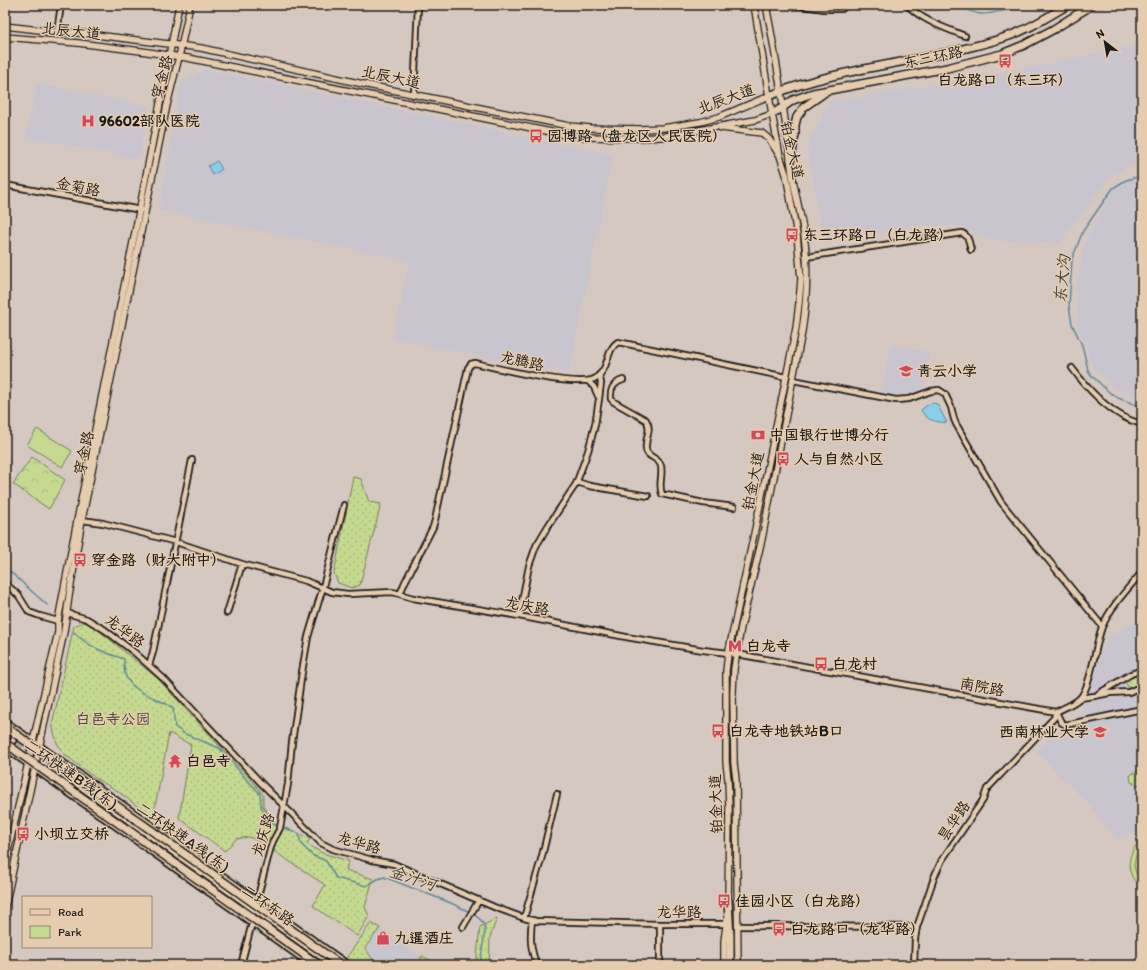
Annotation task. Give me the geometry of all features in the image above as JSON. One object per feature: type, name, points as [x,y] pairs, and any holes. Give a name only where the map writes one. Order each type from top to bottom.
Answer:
[{"type":"highway","name":"东三环路","points":[[768,96],[780,91],[831,77],[947,53],[1001,39],[1022,31],[1068,5]]},
{"type":"highway","name":"东三环路","points":[[772,114],[794,100],[813,93],[947,68],[1002,54],[1024,45],[1054,29],[1092,5]]},
{"type":"highway","points":[[791,159],[795,134],[795,121],[799,113],[804,106],[828,90]]},
{"type":"highway","name":"二环快速A线(东)","points":[[8,727],[341,965]]},
{"type":"highway","name":"二环快速B线(东)","points":[[5,742],[319,965]]},
{"type":"highway","points":[[728,901],[730,965]]},
{"type":"main road","name":"穿金路","points":[[5,864],[7,849],[58,632],[58,621],[77,516],[140,210],[179,5]]},
{"type":"main road","name":"穿金路","points":[[5,907],[64,632],[82,520],[167,105],[190,5]]},
{"type":"main road","name":"铂金大道","points":[[724,965],[724,941],[728,901],[726,671],[728,654],[796,328],[800,278],[797,235],[786,174],[780,156],[768,96],[754,5]]},
{"type":"main road","name":"铂金大道","points":[[738,965],[736,787],[734,762],[734,669],[741,627],[762,539],[793,380],[806,306],[807,281],[804,235],[792,173],[782,108],[778,69],[766,5]]},
{"type":"main road","name":"北辰大道","points":[[5,26],[80,33],[201,48],[414,95],[569,126],[610,129],[663,128],[700,122],[719,117],[768,96]]},
{"type":"main road","name":"北辰大道","points":[[5,37],[78,43],[169,55],[566,135],[608,138],[661,137],[755,120],[772,114]]},
{"type":"main road","points":[[717,127],[762,134],[769,139],[780,156]]},
{"type":"main road","name":"二环东路","points":[[72,782],[327,965]]},
{"type":"main road","points":[[728,788],[731,785],[736,787]]},
{"type":"main road","name":"二环东路","points":[[139,830],[333,965]]},
{"type":"street","points":[[57,32],[61,5]]},
{"type":"street","points":[[414,95],[418,5]]},
{"type":"street","points":[[795,5],[824,9],[842,9],[846,5]]},
{"type":"street","points":[[907,5],[921,16],[935,24],[965,36]]},
{"type":"street","name":"金菊路","points":[[5,185],[146,211]]},
{"type":"street","points":[[806,257],[962,234],[968,237],[971,250]]},
{"type":"street","points":[[599,399],[594,387],[588,381],[596,378],[604,370],[614,345],[618,342],[786,377]]},
{"type":"street","name":"龙腾路","points":[[400,594],[435,520],[468,368],[471,364],[475,363],[552,379],[588,381]]},
{"type":"street","points":[[1072,368],[1094,395],[1105,404],[1123,417],[1142,424]]},
{"type":"street","points":[[519,616],[529,566],[536,546],[577,482],[588,452],[595,425],[599,399],[601,383],[599,374]]},
{"type":"street","points":[[623,380],[613,385],[611,399],[646,420],[649,424],[646,451],[648,455],[659,462],[661,466],[660,486],[662,494],[734,508]]},
{"type":"street","points":[[793,380],[896,400],[909,399],[931,391],[939,390],[942,392],[949,401],[956,424],[1001,502],[1102,626]]},
{"type":"street","points":[[149,665],[153,652],[192,460]]},
{"type":"street","points":[[577,482],[590,486],[648,496]]},
{"type":"street","name":"龙庆路","points":[[257,900],[270,850],[281,826],[307,644],[344,505]]},
{"type":"street","name":"龙庆路","points":[[82,520],[103,523],[176,542],[242,564],[306,581],[332,592],[348,594],[383,591],[393,592],[413,598],[519,616],[626,637],[728,654],[737,654]]},
{"type":"street","points":[[227,613],[242,564]]},
{"type":"street","points":[[1080,698],[1086,687],[1102,626],[1115,604],[1142,572]]},
{"type":"street","points":[[5,583],[19,596],[29,612],[58,621]]},
{"type":"street","name":"龙华路","points":[[67,613],[88,618],[149,665],[284,806],[321,843],[333,849],[372,860],[394,864],[494,907],[532,920],[660,924],[726,924]]},
{"type":"street","name":"南院路","points":[[737,654],[1056,712]]},
{"type":"street","points":[[1094,696],[1131,674],[1142,670]]},
{"type":"street","points":[[1142,686],[1129,692],[1109,693],[1080,698],[1056,712],[1061,722],[1065,724],[1142,709]]},
{"type":"street","name":"昙华路","points":[[914,965],[915,939],[918,926],[935,875],[942,860],[983,800],[987,789],[1054,718],[1056,712]]},
{"type":"street","points":[[5,721],[8,727],[33,741],[349,965]]},
{"type":"street","points":[[8,727],[16,731],[15,737],[11,743],[5,747],[311,965]]},
{"type":"street","points":[[57,785],[52,777],[53,773],[56,769],[63,765],[70,767]]},
{"type":"street","points":[[524,918],[541,860],[557,794]]},
{"type":"street","points":[[110,796],[124,808],[139,830]]},
{"type":"street","points":[[97,814],[139,830]]},
{"type":"street","points":[[463,927],[479,900]]},
{"type":"street","points":[[532,920],[530,937],[531,949],[537,965]]},
{"type":"street","points":[[241,965],[252,923]]},
{"type":"street","points":[[660,924],[660,965]]},
{"type":"street","points":[[738,926],[918,926]]},
{"type":"shaded area","points":[[1142,44],[1142,166],[1128,166],[1109,178],[1060,243],[987,240],[961,226],[916,226],[824,242],[807,146],[830,102],[1018,70]]},
{"type":"shaded area","points":[[203,70],[210,70],[613,155],[569,374],[393,339],[409,261],[159,210],[180,88],[183,82]]},
{"type":"shaded area","name":"96602部队医院","points":[[37,84],[149,106],[139,159],[26,137]]},
{"type":"shaded area","points":[[1133,176],[1142,176],[1142,401],[1119,392],[1093,368],[1078,328],[1076,288],[1085,241],[1112,189],[1123,180]]},
{"type":"shaded area","name":"青云小学","points":[[890,345],[930,352],[923,389],[905,395],[882,394]]},
{"type":"shaded area","name":"西南林业大学","points":[[1142,619],[1142,830],[1116,839],[1092,808],[1035,751],[1081,712],[1108,636]]},
{"type":"shaded area","name":"九暹酒庄","points":[[380,928],[413,952],[422,956],[417,965],[384,965],[373,960],[365,948]]},
{"type":"green space","points":[[37,429],[72,451],[62,467],[27,445]]},
{"type":"green space","points":[[32,457],[65,480],[49,509],[13,484]]},
{"type":"green space","points":[[353,477],[361,479],[369,502],[381,504],[360,585],[352,588],[338,583],[334,573]]},
{"type":"green space","name":"白邑寺公园","points":[[87,621],[157,678],[259,789],[263,795],[263,806],[275,824],[310,839],[307,844],[322,853],[349,861],[346,870],[373,879],[365,907],[369,916],[357,936],[313,906],[325,885],[274,851],[274,847],[249,837],[236,839],[225,851],[179,818],[191,745],[169,733],[153,818],[116,790],[95,778],[64,754],[57,743],[52,725],[74,626]]},
{"type":"green space","points":[[1142,673],[1142,684],[1131,688],[1128,687],[1126,683],[1127,678]]},
{"type":"green space","points":[[1138,771],[1142,773],[1142,784],[1136,785],[1131,782],[1130,776]]},
{"type":"green space","points":[[1142,839],[1142,845],[1136,855],[1134,866],[1137,876],[1142,882],[1142,888],[1132,877],[1129,864],[1133,851]]},
{"type":"green space","points":[[497,918],[490,937],[489,965],[476,965],[480,927]]},
{"type":"green space","points":[[371,923],[380,928],[365,948],[373,960],[384,965],[353,965],[345,960]]},
{"type":"green space","points":[[422,956],[440,965],[417,965]]},
{"type":"water","points":[[217,161],[222,169],[213,175],[208,166]]},
{"type":"water","points":[[933,403],[937,404],[947,423],[929,419],[921,410]]},
{"type":"waterway","name":"东大沟","points":[[957,5],[971,12],[981,14],[997,12],[1024,5]]},
{"type":"waterway","name":"东大沟","points":[[1142,176],[1126,180],[1113,188],[1083,231],[1072,259],[1069,306],[1072,324],[1082,345],[1088,370],[1092,376],[1109,392],[1118,398],[1142,407]]},
{"type":"waterway","name":"金汁河","points":[[5,567],[47,605]]},
{"type":"waterway","name":"金汁河","points":[[74,632],[97,649],[124,659],[125,674],[128,681],[139,690],[173,708],[175,727],[185,734],[219,748],[258,791],[260,794],[261,807],[270,821],[299,834],[300,841],[303,846],[312,855],[326,861],[336,878],[366,886],[384,877],[470,912]]},
{"type":"waterway","name":"金汁河","points":[[473,914],[483,922],[485,930],[480,965]]},
{"type":"tunnel","points":[[5,733],[73,781]]},
{"type":"place","name":"白龙路口（东三环）","points":[[1005,61]]},
{"type":"place","name":"96602部队医院","points":[[88,121]]},
{"type":"place","name":"园博路（盘龙区人民医院）","points":[[536,136]]},
{"type":"place","name":"东三环路口（白龙路）","points":[[792,235]]},
{"type":"place","name":"青云小学","points":[[906,371]]},
{"type":"place","name":"中国银行世博分行","points":[[758,435]]},
{"type":"place","name":"人与自然小区","points":[[783,459]]},
{"type":"place","name":"穿金路（财大附中）","points":[[80,560]]},
{"type":"place","name":"白龙寺","points":[[735,646]]},
{"type":"place","name":"白龙村","points":[[821,664]]},
{"type":"place","name":"白龙寺地铁站B口","points":[[718,731]]},
{"type":"place","name":"西南林业大学","points":[[1100,732]]},
{"type":"place","name":"白邑寺","points":[[175,761]]},
{"type":"place","name":"小坝立交桥","points":[[23,834]]},
{"type":"place","name":"佳园小区（白龙路）","points":[[724,901]]},
{"type":"place","name":"白龙路口（龙华路）","points":[[779,929]]},
{"type":"place","name":"九暹酒庄","points":[[383,938]]}]
